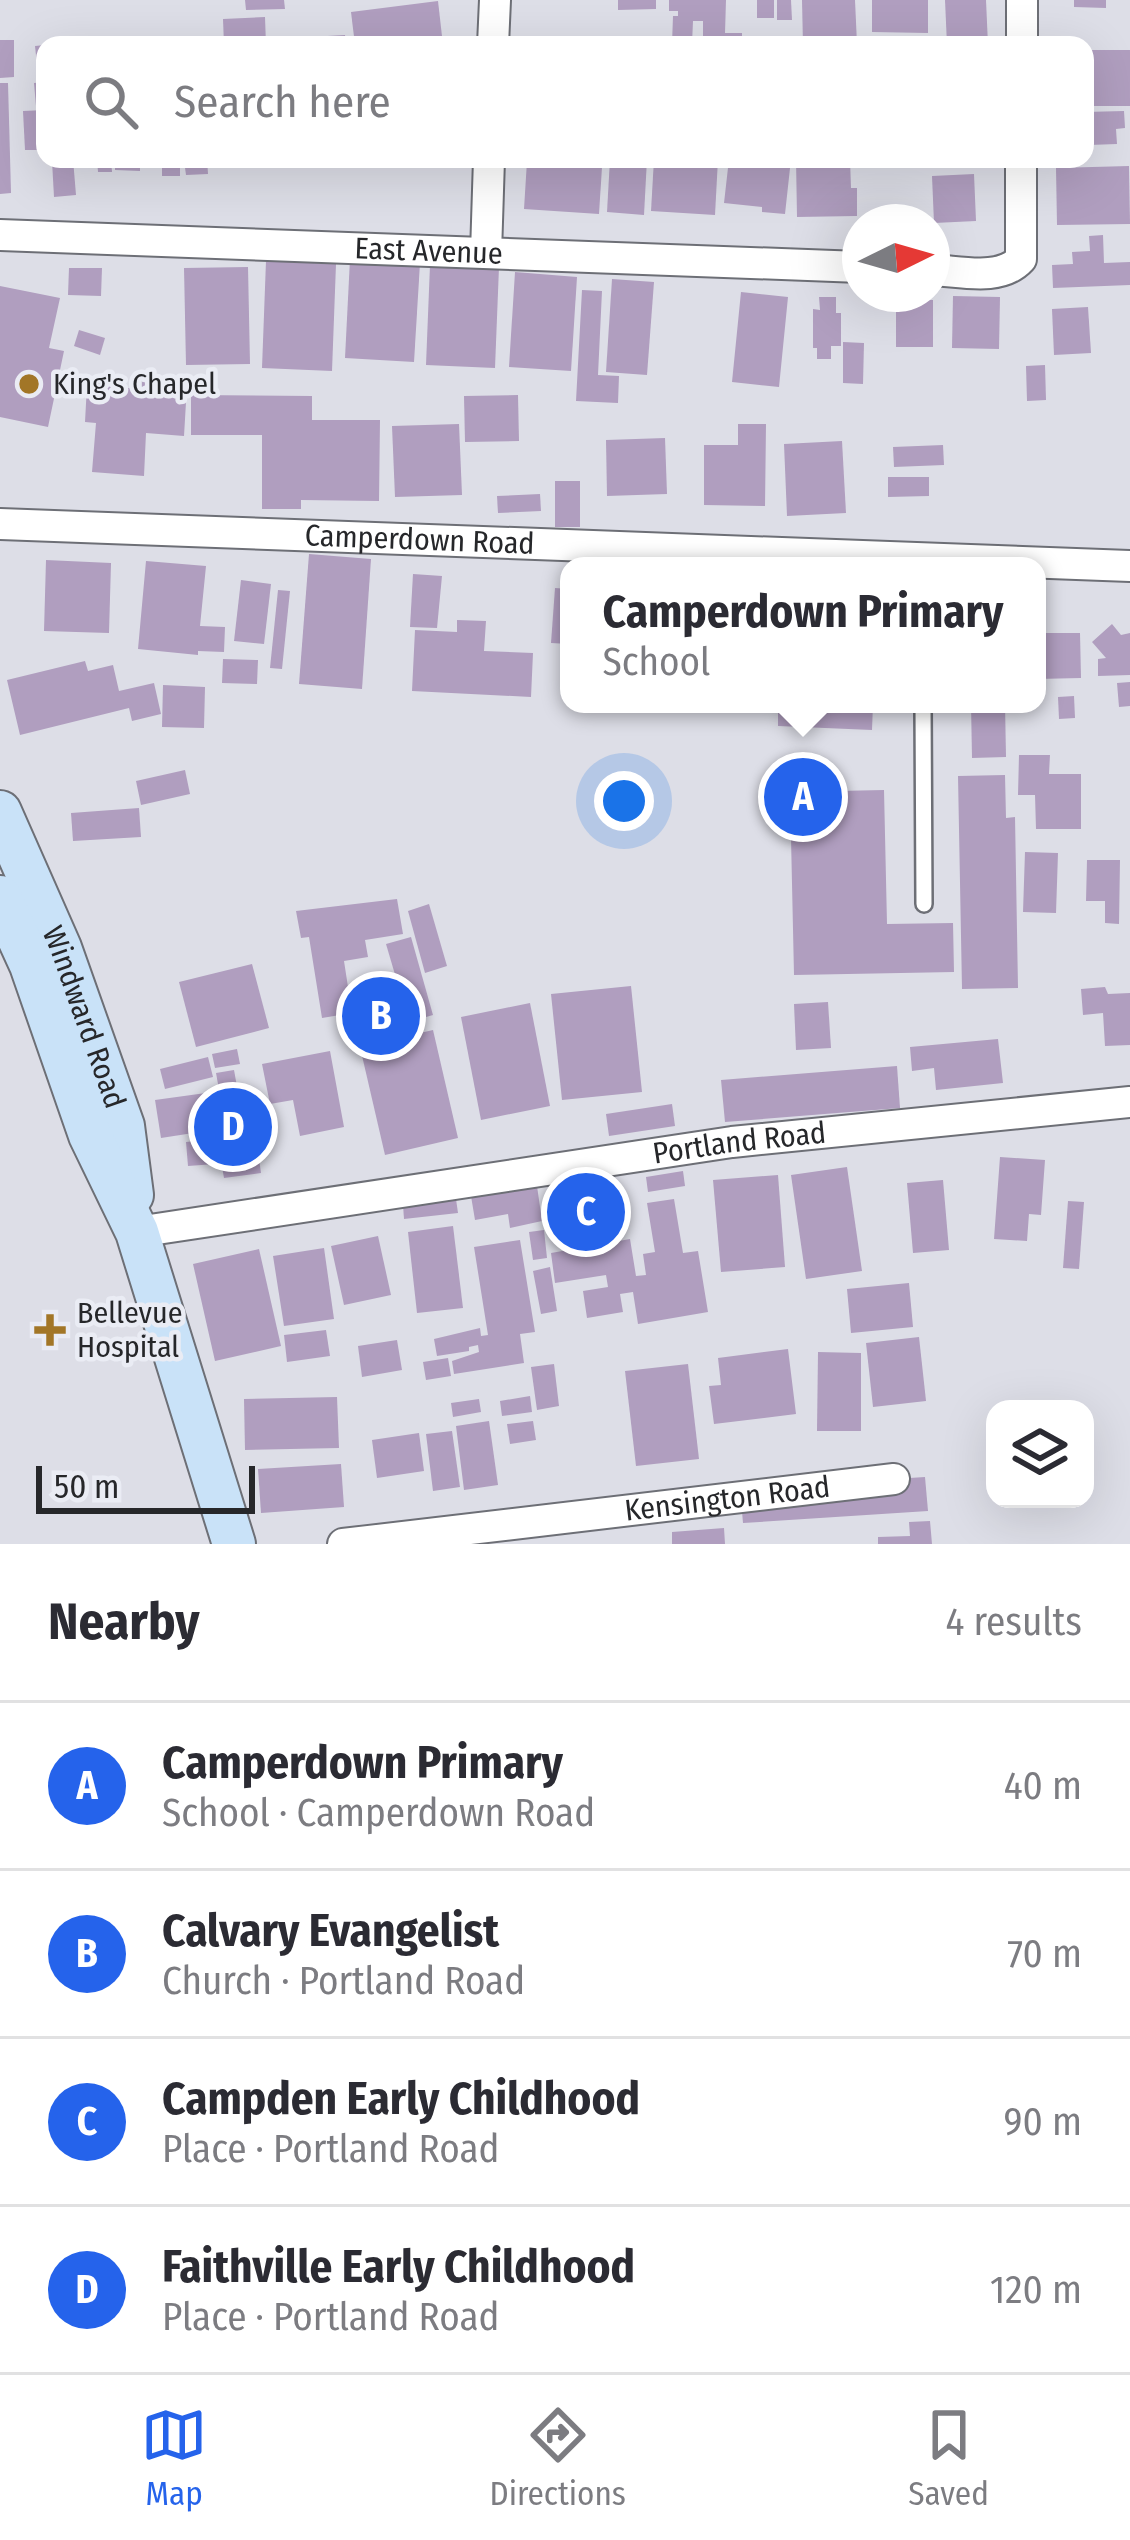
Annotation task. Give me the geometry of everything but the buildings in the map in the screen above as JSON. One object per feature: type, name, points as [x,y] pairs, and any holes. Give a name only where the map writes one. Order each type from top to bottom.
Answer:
[{"type":"main road","name":"Windward Road","points":[[0,812],[60,948],[123,1126],[137,1232]]},
{"type":"main road","name":"Windward Road","points":[[0,897],[31,965],[90,1135],[137,1232],[235,1544]]},
{"type":"street","points":[[493,36],[495,0]]},
{"type":"street","points":[[1022,0],[1022,36]]},
{"type":"street","points":[[486,253],[489,168]]},
{"type":"street","points":[[950,271],[1000,273],[1021,260],[1021,168]]},
{"type":"street","name":"East Avenue","points":[[0,235],[842,266]]},
{"type":"street","name":"Camperdown Road","points":[[0,524],[801,557]]},
{"type":"street","name":"Camperdown Road","points":[[1046,564],[1130,566]]},
{"type":"street","name":"Portland Road","points":[[137,1232],[732,1142],[1130,1102]]},
{"type":"street","name":"Kensington Road","points":[[343,1544],[894,1479]]},
{"type":"lane","points":[[923,713],[924,904]]},
{"type":"place","name":"King's Chapel","points":[[29,384]]},
{"type":"place","name":"Camperdown Primary","points":[[803,797]]},
{"type":"place","name":"Calvary Evangelist","points":[[381,1016]]},
{"type":"place","name":"Faithville Early Childhood","points":[[233,1127]]},
{"type":"place","name":"Campden Early Childhood","points":[[586,1212]]},
{"type":"place","name":"Bellevue Hospital","points":[[50,1330]]}]
